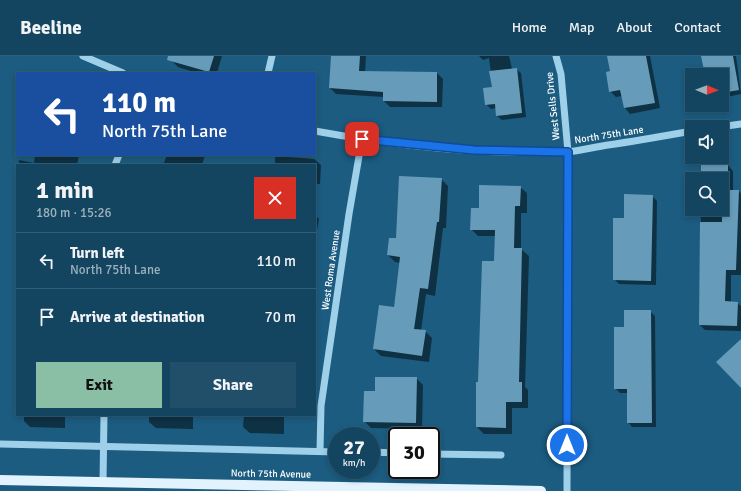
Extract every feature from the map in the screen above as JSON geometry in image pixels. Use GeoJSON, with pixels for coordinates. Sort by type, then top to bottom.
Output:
{"type":"FeatureCollection","features":[{"type":"Feature","properties":{"kind":"main road","name":"North 75th Avenue"},"geometry":{"type":"LineString","coordinates":[[0,480],[103,482],[160,487],[542,491]]}},
{"type":"Feature","properties":{"kind":"street"},"geometry":{"type":"LineString","coordinates":[[83,56],[120,72]]}},
{"type":"Feature","properties":{"kind":"street"},"geometry":{"type":"LineString","coordinates":[[268,72],[272,56]]}},
{"type":"Feature","properties":{"kind":"street","name":"West Sells Drive"},"geometry":{"type":"LineString","coordinates":[[556,56],[561,74],[568,152],[567,491]]}},
{"type":"Feature","properties":{"kind":"street"},"geometry":{"type":"LineString","coordinates":[[729,126],[741,124]]}},
{"type":"Feature","properties":{"kind":"street","name":"North 75th Lane"},"geometry":{"type":"LineString","coordinates":[[316,131],[362,139],[474,150],[568,152],[685,133]]}},
{"type":"Feature","properties":{"kind":"street","name":"West Roma Avenue"},"geometry":{"type":"LineString","coordinates":[[320,451],[321,406],[349,214],[362,139]]}},
{"type":"Feature","properties":{"kind":"street"},"geometry":{"type":"LineString","coordinates":[[103,482],[104,416]]}},
{"type":"Feature","properties":{"kind":"street"},"geometry":{"type":"LineString","coordinates":[[0,444],[328,451]]}},
{"type":"Feature","properties":{"kind":"street"},"geometry":{"type":"LineString","coordinates":[[440,454],[501,455]]}},
{"type":"Feature","properties":{"kind":"building"},"geometry":{"type":"Polygon","coordinates":[[[168,56],[214,56],[209,72],[167,60],[168,56]]]}},
{"type":"Feature","properties":{"kind":"building"},"geometry":{"type":"Polygon","coordinates":[[[331,56],[360,56],[359,71],[437,72],[437,102],[383,101],[383,92],[329,88],[331,56]]]}},
{"type":"Feature","properties":{"kind":"building"},"geometry":{"type":"Polygon","coordinates":[[[607,56],[646,56],[655,103],[624,108],[620,90],[609,92],[606,72],[610,71],[607,56]]]}},
{"type":"Feature","properties":{"kind":"building"},"geometry":{"type":"Polygon","coordinates":[[[701,56],[733,56],[739,90],[729,92],[729,68],[704,68],[701,56]]]}},
{"type":"Feature","properties":{"kind":"building"},"geometry":{"type":"Polygon","coordinates":[[[517,68],[522,113],[496,116],[495,104],[485,105],[483,88],[492,87],[489,71],[517,68]]]}},
{"type":"Feature","properties":{"kind":"building"},"geometry":{"type":"Polygon","coordinates":[[[701,164],[728,164],[728,172],[701,172],[701,164]]]}},
{"type":"Feature","properties":{"kind":"building"},"geometry":{"type":"Polygon","coordinates":[[[399,176],[442,178],[439,222],[437,222],[428,289],[420,288],[414,329],[426,330],[422,356],[373,349],[379,305],[394,307],[400,257],[387,255],[389,238],[396,238],[399,176]]]}},
{"type":"Feature","properties":{"kind":"building"},"geometry":{"type":"Polygon","coordinates":[[[479,185],[521,186],[520,206],[515,206],[514,248],[522,248],[519,382],[522,382],[522,402],[506,402],[506,428],[476,427],[476,382],[478,382],[482,261],[494,261],[495,230],[470,230],[471,208],[479,208],[479,185]]]}},
{"type":"Feature","properties":{"kind":"building"},"geometry":{"type":"Polygon","coordinates":[[[729,190],[739,190],[736,270],[726,270],[725,301],[738,302],[737,326],[699,325],[700,222],[722,222],[722,216],[729,216],[729,190]]]}},
{"type":"Feature","properties":{"kind":"building"},"geometry":{"type":"Polygon","coordinates":[[[624,194],[653,195],[651,281],[613,280],[613,218],[624,218],[624,194]]]}},
{"type":"Feature","properties":{"kind":"building"},"geometry":{"type":"Polygon","coordinates":[[[624,310],[651,310],[652,423],[627,423],[627,389],[614,389],[614,327],[624,327],[624,310]]]}},
{"type":"Feature","properties":{"kind":"building"},"geometry":{"type":"Polygon","coordinates":[[[741,339],[741,388],[716,362],[741,339]]]}},
{"type":"Feature","properties":{"kind":"building"},"geometry":{"type":"Polygon","coordinates":[[[375,377],[417,377],[416,423],[363,422],[364,391],[375,391],[375,377]]]}},
{"type":"Feature","properties":{"kind":"route"},"geometry":{"type":"LineString","coordinates":[[362,139],[415,146],[474,150],[568,152],[567,445]]}}]}
